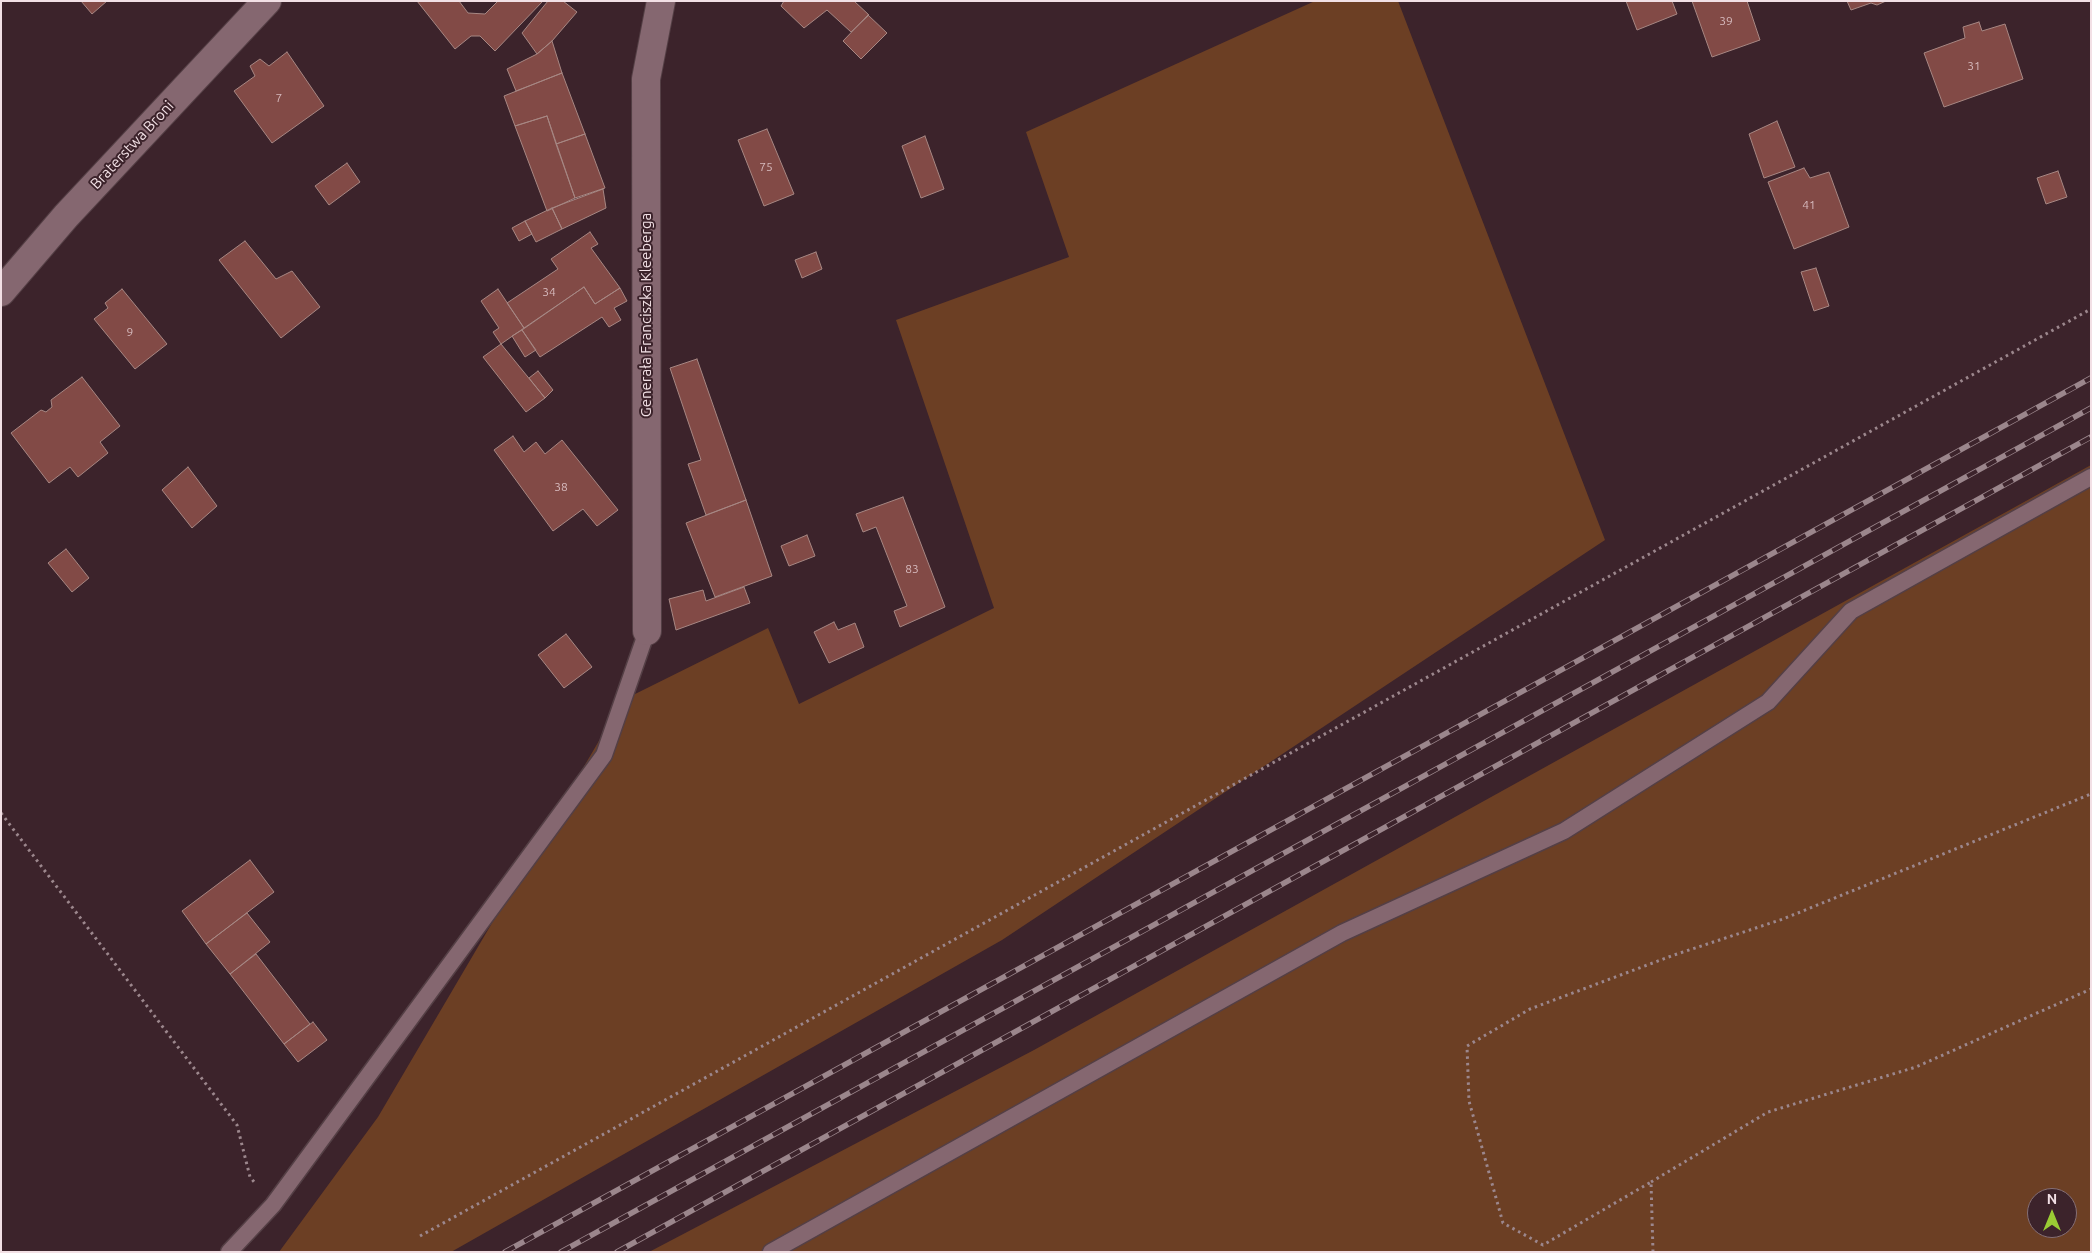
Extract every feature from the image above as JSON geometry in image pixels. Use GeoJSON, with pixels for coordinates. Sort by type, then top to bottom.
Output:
{"type":"FeatureCollection","features":[{"type":"Feature","properties":{"kind":"street","name":"Braterstwa Broni"},"geometry":{"type":"LineString","coordinates":[[1,292],[66,216],[267,1]]}},
{"type":"Feature","properties":{"kind":"street","name":"Generała Franciszka Kleeberga"},"geometry":{"type":"LineString","coordinates":[[647,631],[646,79],[661,1]]}},
{"type":"Feature","properties":{"kind":"lane"},"geometry":{"type":"LineString","coordinates":[[771,1252],[1342,933],[1564,831],[1768,702],[1850,611],[2091,477]]}},
{"type":"Feature","properties":{"kind":"lane"},"geometry":{"type":"LineString","coordinates":[[229,1252],[273,1205],[604,755],[647,631]]}},
{"type":"Feature","properties":{"kind":"path"},"geometry":{"type":"LineString","coordinates":[[420,1236],[2091,309]]}},
{"type":"Feature","properties":{"kind":"path"},"geometry":{"type":"LineString","coordinates":[[2091,794],[1783,919],[1674,955],[1530,1009],[1467,1046],[1469,1101],[1504,1222],[1543,1245],[1768,1112],[1916,1067],[2091,989]]}},
{"type":"Feature","properties":{"kind":"path"},"geometry":{"type":"LineString","coordinates":[[1,812],[237,1125],[250,1177],[273,1205]]}},
{"type":"Feature","properties":{"kind":"path"},"geometry":{"type":"LineString","coordinates":[[1651,1182],[1653,1252]]}},
{"type":"Feature","properties":{"kind":"shaded area"},"geometry":{"type":"Polygon","coordinates":[[[1315,1],[1398,1],[1605,540],[1002,940],[451,1252],[279,1252],[378,1117],[623,700],[768,628],[799,704],[994,608],[896,320],[1069,257],[1026,132],[1315,1]]]}},
{"type":"Feature","properties":{"kind":"shaded area"},"geometry":{"type":"Polygon","coordinates":[[[2091,465],[2091,1252],[649,1252],[1034,1050],[2091,465]]]}},
{"type":"Feature","properties":{"kind":"building"},"geometry":{"type":"Polygon","coordinates":[[[81,1],[107,1],[92,14],[81,1]]]}},
{"type":"Feature","properties":{"kind":"building"},"geometry":{"type":"Polygon","coordinates":[[[417,1],[459,1],[468,13],[485,14],[498,1],[543,1],[495,51],[480,36],[471,36],[455,49],[417,1]]]}},
{"type":"Feature","properties":{"kind":"building"},"geometry":{"type":"Polygon","coordinates":[[[548,1],[563,1],[577,12],[552,41],[537,54],[522,33],[548,1]]]}},
{"type":"Feature","properties":{"kind":"building"},"geometry":{"type":"Polygon","coordinates":[[[784,1],[854,1],[869,15],[851,32],[827,10],[804,28],[781,6],[784,1]]]}},
{"type":"Feature","properties":{"kind":"building"},"geometry":{"type":"Polygon","coordinates":[[[1626,1],[1672,1],[1677,14],[1637,30],[1626,1]]]}},
{"type":"Feature","properties":{"kind":"building"},"geometry":{"type":"Polygon","coordinates":[[[1692,1],[1747,1],[1760,40],[1712,57],[1692,1]]]}},
{"type":"Feature","properties":{"kind":"building"},"geometry":{"type":"Polygon","coordinates":[[[1847,1],[1886,1],[1877,5],[1871,3],[1851,10],[1847,1]]]}},
{"type":"Feature","properties":{"kind":"building"},"geometry":{"type":"Polygon","coordinates":[[[868,15],[887,33],[861,59],[843,41],[868,15]]]}},
{"type":"Feature","properties":{"kind":"building"},"geometry":{"type":"Polygon","coordinates":[[[1979,22],[1982,31],[2005,24],[2023,79],[1944,107],[1924,53],[1965,38],[1963,27],[1979,22]]]}},
{"type":"Feature","properties":{"kind":"building"},"geometry":{"type":"Polygon","coordinates":[[[552,41],[562,73],[516,91],[507,69],[537,54],[552,41]]]}},
{"type":"Feature","properties":{"kind":"building"},"geometry":{"type":"Polygon","coordinates":[[[287,52],[324,106],[272,143],[234,91],[255,76],[250,66],[260,59],[269,66],[287,52]]]}},
{"type":"Feature","properties":{"kind":"building"},"geometry":{"type":"Polygon","coordinates":[[[562,73],[585,134],[556,144],[547,116],[515,126],[504,96],[562,73]]]}},
{"type":"Feature","properties":{"kind":"building"},"geometry":{"type":"Polygon","coordinates":[[[547,116],[575,198],[547,211],[515,126],[547,116]]]}},
{"type":"Feature","properties":{"kind":"building"},"geometry":{"type":"Polygon","coordinates":[[[1777,121],[1795,167],[1764,178],[1749,134],[1777,121]]]}},
{"type":"Feature","properties":{"kind":"building"},"geometry":{"type":"Polygon","coordinates":[[[767,129],[794,194],[764,206],[738,140],[767,129]]]}},
{"type":"Feature","properties":{"kind":"building"},"geometry":{"type":"Polygon","coordinates":[[[585,134],[605,188],[575,198],[556,144],[585,134]]]}},
{"type":"Feature","properties":{"kind":"building"},"geometry":{"type":"Polygon","coordinates":[[[925,136],[944,189],[921,198],[902,146],[925,136]]]}},
{"type":"Feature","properties":{"kind":"building"},"geometry":{"type":"Polygon","coordinates":[[[347,163],[360,182],[329,205],[315,186],[347,163]]]}},
{"type":"Feature","properties":{"kind":"building"},"geometry":{"type":"Polygon","coordinates":[[[1804,168],[1810,178],[1829,172],[1849,227],[1794,249],[1768,182],[1804,168]]]}},
{"type":"Feature","properties":{"kind":"building"},"geometry":{"type":"Polygon","coordinates":[[[2058,171],[2067,197],[2046,204],[2037,178],[2058,171]]]}},
{"type":"Feature","properties":{"kind":"building"},"geometry":{"type":"Polygon","coordinates":[[[603,189],[606,208],[562,229],[552,208],[603,189]]]}},
{"type":"Feature","properties":{"kind":"building"},"geometry":{"type":"Polygon","coordinates":[[[552,208],[562,229],[536,242],[525,221],[552,208]]]}},
{"type":"Feature","properties":{"kind":"building"},"geometry":{"type":"Polygon","coordinates":[[[525,221],[532,234],[519,241],[512,228],[525,221]]]}},
{"type":"Feature","properties":{"kind":"building"},"geometry":{"type":"Polygon","coordinates":[[[590,232],[598,244],[591,248],[620,288],[595,304],[584,287],[524,328],[507,303],[558,269],[551,259],[590,232]]]}},
{"type":"Feature","properties":{"kind":"building"},"geometry":{"type":"Polygon","coordinates":[[[245,241],[276,279],[292,271],[320,307],[281,338],[219,260],[245,241]]]}},
{"type":"Feature","properties":{"kind":"building"},"geometry":{"type":"Polygon","coordinates":[[[816,252],[822,269],[802,278],[795,260],[816,252]]]}},
{"type":"Feature","properties":{"kind":"building"},"geometry":{"type":"Polygon","coordinates":[[[1816,268],[1829,306],[1814,311],[1801,272],[1816,268]]]}},
{"type":"Feature","properties":{"kind":"building"},"geometry":{"type":"Polygon","coordinates":[[[584,287],[595,304],[620,288],[627,301],[614,308],[621,320],[609,327],[602,317],[540,357],[522,330],[584,287]]]}},
{"type":"Feature","properties":{"kind":"building"},"geometry":{"type":"Polygon","coordinates":[[[122,289],[167,344],[135,369],[94,319],[108,308],[105,303],[122,289]]]}},
{"type":"Feature","properties":{"kind":"building"},"geometry":{"type":"Polygon","coordinates":[[[498,289],[524,328],[501,344],[493,332],[499,328],[481,301],[498,289]]]}},
{"type":"Feature","properties":{"kind":"building"},"geometry":{"type":"Polygon","coordinates":[[[522,330],[536,350],[525,357],[512,336],[522,330]]]}},
{"type":"Feature","properties":{"kind":"building"},"geometry":{"type":"Polygon","coordinates":[[[501,344],[545,398],[526,412],[483,357],[501,344]]]}},
{"type":"Feature","properties":{"kind":"building"},"geometry":{"type":"Polygon","coordinates":[[[697,359],[746,500],[706,515],[688,464],[701,460],[670,368],[697,359]]]}},
{"type":"Feature","properties":{"kind":"building"},"geometry":{"type":"Polygon","coordinates":[[[538,371],[553,390],[545,398],[529,378],[538,371]]]}},
{"type":"Feature","properties":{"kind":"building"},"geometry":{"type":"Polygon","coordinates":[[[82,377],[120,426],[100,442],[108,453],[78,477],[70,467],[49,483],[11,433],[41,410],[46,412],[52,407],[51,400],[82,377]]]}},
{"type":"Feature","properties":{"kind":"building"},"geometry":{"type":"Polygon","coordinates":[[[513,436],[524,452],[536,442],[545,454],[562,440],[618,510],[597,526],[583,509],[553,531],[494,450],[513,436]]]}},
{"type":"Feature","properties":{"kind":"building"},"geometry":{"type":"Polygon","coordinates":[[[188,467],[217,506],[192,528],[162,490],[188,467]]]}},
{"type":"Feature","properties":{"kind":"building"},"geometry":{"type":"Polygon","coordinates":[[[903,497],[945,607],[900,627],[894,611],[907,606],[876,527],[863,532],[856,514],[903,497]]]}},
{"type":"Feature","properties":{"kind":"building"},"geometry":{"type":"Polygon","coordinates":[[[746,500],[772,576],[715,597],[686,523],[746,500]]]}},
{"type":"Feature","properties":{"kind":"building"},"geometry":{"type":"Polygon","coordinates":[[[807,535],[815,556],[789,566],[781,546],[807,535]]]}},
{"type":"Feature","properties":{"kind":"building"},"geometry":{"type":"Polygon","coordinates":[[[66,549],[89,578],[72,592],[48,563],[66,549]]]}},
{"type":"Feature","properties":{"kind":"building"},"geometry":{"type":"Polygon","coordinates":[[[744,587],[750,603],[676,630],[669,599],[703,590],[706,601],[744,587]]]}},
{"type":"Feature","properties":{"kind":"building"},"geometry":{"type":"Polygon","coordinates":[[[834,622],[838,630],[855,623],[864,647],[829,663],[814,632],[834,622]]]}},
{"type":"Feature","properties":{"kind":"building"},"geometry":{"type":"Polygon","coordinates":[[[566,634],[592,667],[564,688],[538,655],[566,634]]]}},
{"type":"Feature","properties":{"kind":"building"},"geometry":{"type":"Polygon","coordinates":[[[250,860],[274,892],[206,944],[182,911],[250,860]]]}},
{"type":"Feature","properties":{"kind":"building"},"geometry":{"type":"Polygon","coordinates":[[[247,913],[270,942],[230,974],[206,944],[247,913]]]}},
{"type":"Feature","properties":{"kind":"building"},"geometry":{"type":"Polygon","coordinates":[[[256,954],[310,1024],[284,1044],[230,974],[256,954]]]}},
{"type":"Feature","properties":{"kind":"building"},"geometry":{"type":"Polygon","coordinates":[[[313,1022],[327,1040],[298,1062],[284,1044],[313,1022]]]}},
{"type":"Feature","properties":{"kind":"railway"},"geometry":{"type":"LineString","coordinates":[[505,1252],[2091,378]]}},
{"type":"Feature","properties":{"kind":"railway"},"geometry":{"type":"LineString","coordinates":[[561,1252],[2091,408]]}},
{"type":"Feature","properties":{"kind":"railway"},"geometry":{"type":"LineString","coordinates":[[617,1252],[2091,437]]}}]}
